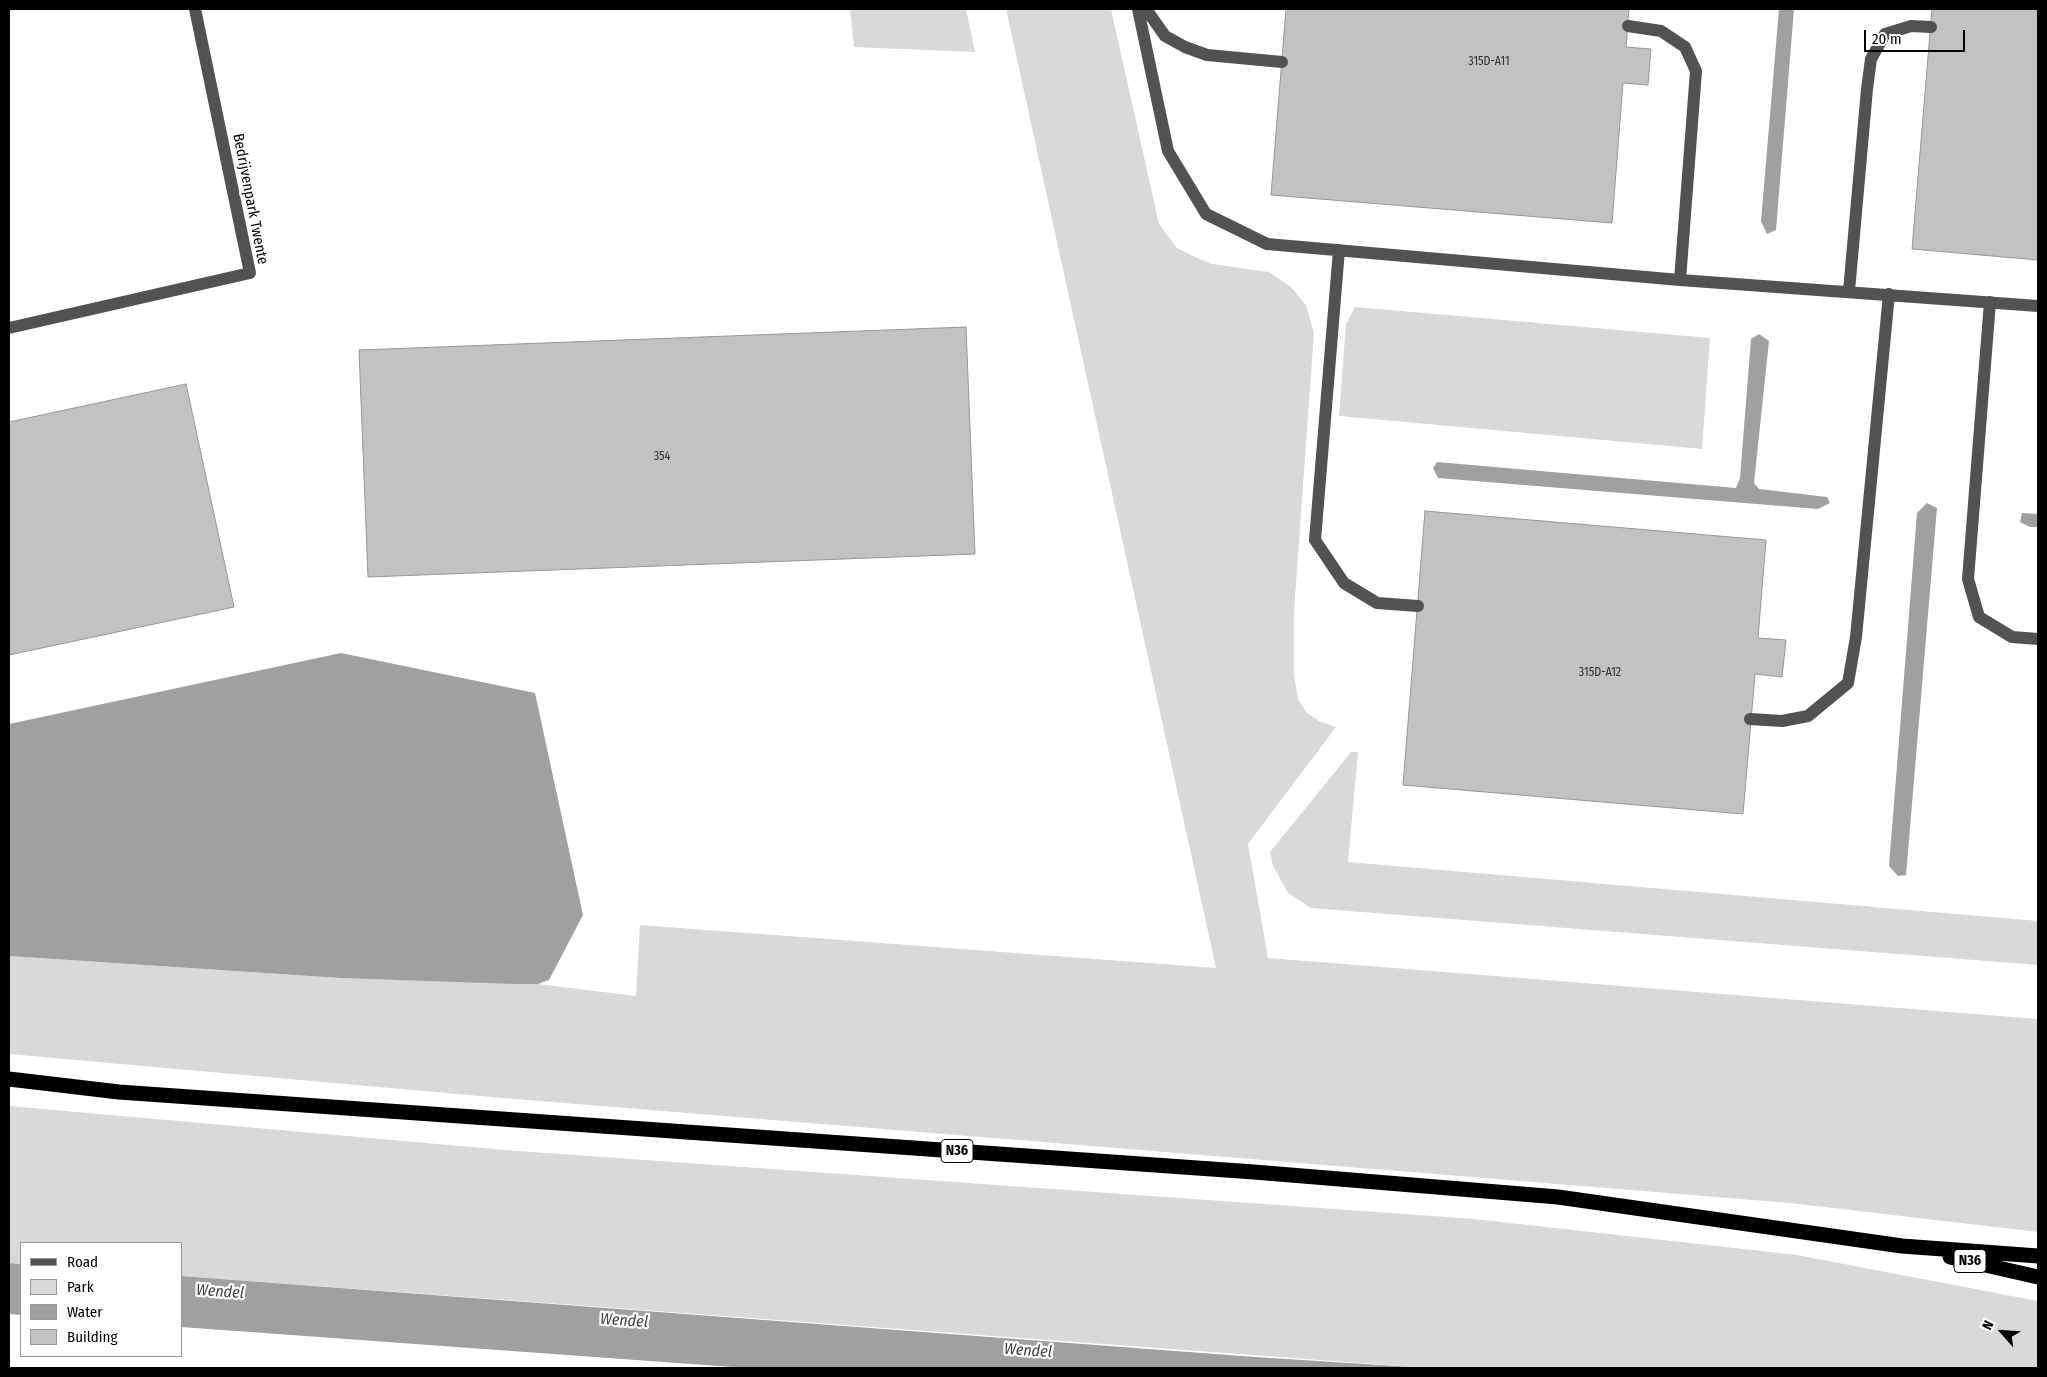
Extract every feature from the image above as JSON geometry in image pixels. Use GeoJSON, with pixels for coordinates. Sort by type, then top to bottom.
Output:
{"type":"FeatureCollection","features":[{"type":"Feature","properties":{"kind":"highway","name":"N36"},"geometry":{"type":"LineString","coordinates":[[9,1079],[118,1092],[1234,1170],[1548,1196],[1902,1246],[2038,1256]]}},
{"type":"Feature","properties":{"kind":"highway","name":"N36"},"geometry":{"type":"LineString","coordinates":[[1902,1246],[2038,1277]]}},
{"type":"Feature","properties":{"kind":"street","name":"Bedrijvenpark Twente"},"geometry":{"type":"LineString","coordinates":[[9,328],[250,273],[195,9]]}},
{"type":"Feature","properties":{"kind":"street"},"geometry":{"type":"LineString","coordinates":[[1138,9],[1168,151],[1206,214],[1267,244],[1680,280],[2038,306]]}},
{"type":"Feature","properties":{"kind":"street"},"geometry":{"type":"LineString","coordinates":[[1146,9],[1165,36],[1185,47],[1207,55],[1282,62]]}},
{"type":"Feature","properties":{"kind":"street"},"geometry":{"type":"LineString","coordinates":[[1628,26],[1661,31],[1677,41],[1685,47],[1696,71],[1680,280]]}},
{"type":"Feature","properties":{"kind":"street"},"geometry":{"type":"LineString","coordinates":[[1849,291],[1871,59],[1885,34],[1910,26],[1931,27]]}},
{"type":"Feature","properties":{"kind":"street"},"geometry":{"type":"LineString","coordinates":[[1339,250],[1315,540],[1344,583],[1377,603],[1418,606]]}},
{"type":"Feature","properties":{"kind":"street"},"geometry":{"type":"LineString","coordinates":[[1750,719],[1782,721],[1808,716],[1848,683],[1856,637],[1889,294]]}},
{"type":"Feature","properties":{"kind":"street"},"geometry":{"type":"LineString","coordinates":[[1990,302],[1968,579],[1979,617],[2012,637],[2038,639]]}},
{"type":"Feature","properties":{"kind":"green space"},"geometry":{"type":"Polygon","coordinates":[[[850,9],[966,9],[975,52],[854,47],[850,9]]]}},
{"type":"Feature","properties":{"kind":"green space"},"geometry":{"type":"Polygon","coordinates":[[[1006,9],[1111,9],[1159,224],[1177,248],[1195,257],[1212,264],[1269,272],[1291,287],[1306,305],[1314,333],[1294,611],[1294,675],[1298,699],[1307,713],[1319,721],[1336,727],[1248,844],[1268,958],[2038,1019],[2038,1232],[1790,1203],[491,1097],[9,1054],[9,956],[340,978],[538,984],[636,996],[640,925],[1216,968],[1006,9]]]}},
{"type":"Feature","properties":{"kind":"green space"},"geometry":{"type":"Polygon","coordinates":[[[1355,307],[1710,338],[1702,449],[1339,416],[1346,324],[1355,307]]]}},
{"type":"Feature","properties":{"kind":"green space"},"geometry":{"type":"Polygon","coordinates":[[[1351,752],[1358,752],[1348,862],[2038,921],[2038,965],[1311,908],[1288,893],[1273,866],[1270,852],[1351,752]]]}},
{"type":"Feature","properties":{"kind":"green space"},"geometry":{"type":"Polygon","coordinates":[[[9,1106],[505,1150],[1475,1219],[1797,1255],[2038,1301],[2038,1368],[1428,1368],[182,1276],[182,1242],[20,1242],[20,1264],[9,1263],[9,1106]]]}},
{"type":"Feature","properties":{"kind":"water"},"geometry":{"type":"Polygon","coordinates":[[[1779,9],[1794,9],[1776,230],[1767,234],[1761,221],[1779,9]]]}},
{"type":"Feature","properties":{"kind":"water"},"geometry":{"type":"Polygon","coordinates":[[[1759,334],[1769,341],[1754,483],[1759,489],[1827,497],[1830,503],[1818,509],[1438,478],[1433,468],[1437,462],[1736,488],[1740,478],[1751,339],[1759,334]]]}},
{"type":"Feature","properties":{"kind":"water"},"geometry":{"type":"Polygon","coordinates":[[[1927,503],[1937,508],[1906,875],[1898,876],[1889,866],[1917,513],[1927,503]]]}},
{"type":"Feature","properties":{"kind":"water"},"geometry":{"type":"Polygon","coordinates":[[[2022,513],[2038,514],[2038,527],[2030,527],[2020,522],[2022,513]]]}},
{"type":"Feature","properties":{"kind":"water"},"geometry":{"type":"Polygon","coordinates":[[[341,653],[535,693],[583,915],[549,980],[538,984],[515,984],[340,978],[9,956],[9,724],[341,653]]]}},
{"type":"Feature","properties":{"kind":"water"},"geometry":{"type":"Polygon","coordinates":[[[9,1263],[20,1264],[20,1315],[9,1314],[9,1263]]]}},
{"type":"Feature","properties":{"kind":"water","name":"Wendel"},"geometry":{"type":"Polygon","coordinates":[[[182,1276],[1255,1357],[1428,1368],[746,1368],[182,1327],[182,1276]]]}},
{"type":"Feature","properties":{"kind":"building"},"geometry":{"type":"Polygon","coordinates":[[[1286,9],[1629,9],[1626,47],[1651,49],[1648,85],[1623,83],[1612,223],[1271,195],[1286,9]]]}},
{"type":"Feature","properties":{"kind":"building"},"geometry":{"type":"Polygon","coordinates":[[[1932,9],[2038,9],[2038,260],[1912,249],[1932,9]]]}},
{"type":"Feature","properties":{"kind":"building"},"geometry":{"type":"Polygon","coordinates":[[[966,327],[975,554],[368,577],[359,350],[966,327]]]}},
{"type":"Feature","properties":{"kind":"building"},"geometry":{"type":"Polygon","coordinates":[[[186,384],[234,607],[9,655],[9,422],[186,384]]]}},
{"type":"Feature","properties":{"kind":"building"},"geometry":{"type":"Polygon","coordinates":[[[1425,511],[1766,540],[1758,638],[1786,640],[1782,677],[1755,674],[1743,814],[1403,785],[1425,511]]]}}]}
